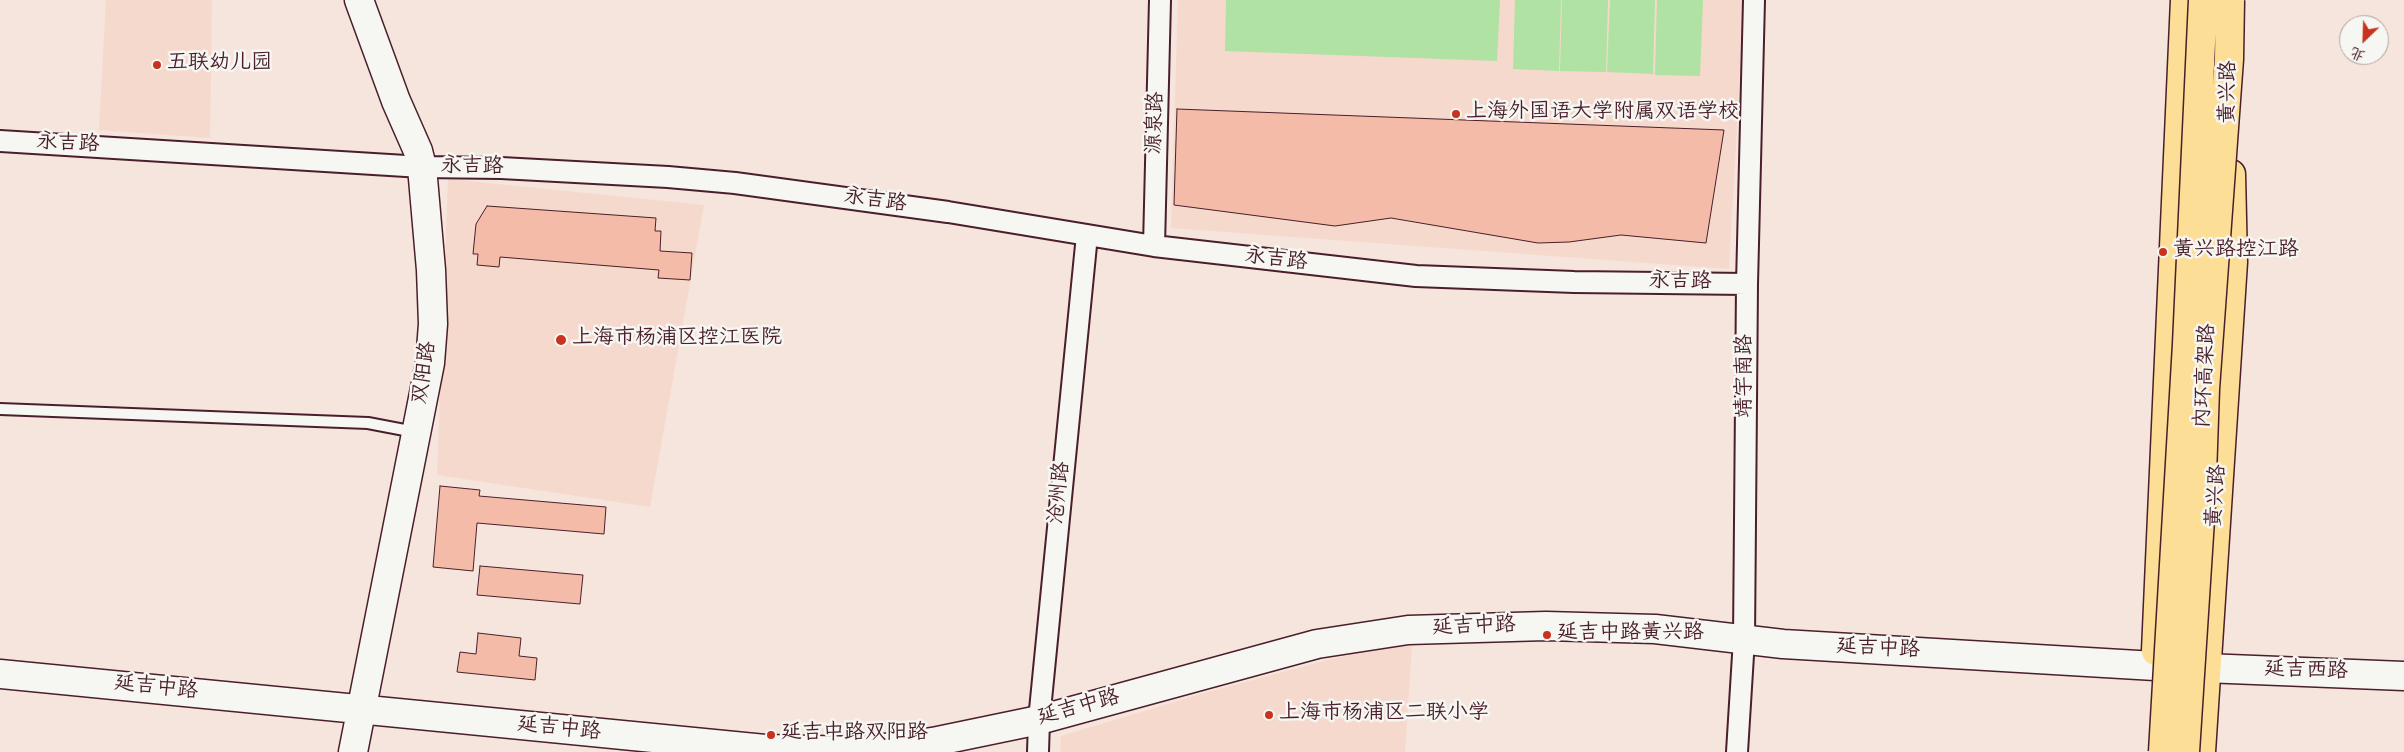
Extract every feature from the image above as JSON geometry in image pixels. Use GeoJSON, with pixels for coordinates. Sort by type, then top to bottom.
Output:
{"type":"FeatureCollection","features":[{"type":"Feature","properties":{"kind":"main road"},"geometry":{"type":"LineString","coordinates":[[2151,752],[2186,0]]}},
{"type":"Feature","properties":{"kind":"main road","name":"内环高架路"},"geometry":{"type":"LineString","coordinates":[[2163,752],[2187,344],[2203,0]]}},
{"type":"Feature","properties":{"kind":"main road","name":"内环高架路"},"geometry":{"type":"LineString","coordinates":[[2185,752],[2201,504],[2206,380],[2233,0]]}},
{"type":"Feature","properties":{"kind":"main road","name":"黄兴路"},"geometry":{"type":"LineString","coordinates":[[2202,752],[2233,262],[2229,106],[2233,0]]}},
{"type":"Feature","properties":{"kind":"street","name":"双阳路"},"geometry":{"type":"LineString","coordinates":[[353,752],[430,363],[433,324],[431,270],[422,167],[418,151],[396,101],[359,0]]}},
{"type":"Feature","properties":{"kind":"street","name":"源泉路"},"geometry":{"type":"LineString","coordinates":[[1154,246],[1160,0]]}},
{"type":"Feature","properties":{"kind":"street","name":"靖宇南路"},"geometry":{"type":"LineString","coordinates":[[1737,752],[1744,638],[1748,284],[1754,0]]}},
{"type":"Feature","properties":{"kind":"street","name":"永吉路"},"geometry":{"type":"LineString","coordinates":[[0,141],[422,167],[521,169],[735,183],[938,211],[1154,246],[1416,276],[1574,282],[1748,284]]}},
{"type":"Feature","properties":{"kind":"street","name":"沧州路"},"geometry":{"type":"LineString","coordinates":[[1038,752],[1039,720],[1087,235]]}},
{"type":"Feature","properties":{"kind":"street","name":"延吉中路"},"geometry":{"type":"LineString","coordinates":[[0,674],[766,750],[862,751],[932,742],[1039,720],[1317,644],[1408,630],[1546,626],[1655,629],[1783,644],[2208,668]]}},
{"type":"Feature","properties":{"kind":"street","name":"延吉西路"},"geometry":{"type":"LineString","coordinates":[[2208,668],[2404,676]]}},
{"type":"Feature","properties":{"kind":"lane"},"geometry":{"type":"LineString","coordinates":[[0,409],[368,423],[417,432]]}},
{"type":"Feature","properties":{"kind":"shaded area","name":"五联幼儿园"},"geometry":{"type":"Polygon","coordinates":[[[106,0],[212,0],[210,138],[99,130],[106,0]]]}},
{"type":"Feature","properties":{"kind":"shaded area","name":"上海外国语大学附属双语学校"},"geometry":{"type":"Polygon","coordinates":[[[1178,0],[1744,0],[1729,269],[1171,228],[1178,0]]]}},
{"type":"Feature","properties":{"kind":"shaded area","name":"上海市杨浦区控江医院"},"geometry":{"type":"Polygon","coordinates":[[[448,179],[704,205],[650,507],[437,475],[448,179]]]}},
{"type":"Feature","properties":{"kind":"shaded area","name":"上海市杨浦区二联小学"},"geometry":{"type":"Polygon","coordinates":[[[1412,644],[1405,752],[1060,752],[1061,736],[1201,694],[1335,658],[1412,644]]]}},
{"type":"Feature","properties":{"kind":"green space"},"geometry":{"type":"Polygon","coordinates":[[[1226,0],[1500,0],[1497,61],[1225,51],[1226,0]]]}},
{"type":"Feature","properties":{"kind":"green space"},"geometry":{"type":"Polygon","coordinates":[[[1515,0],[1561,0],[1559,71],[1513,69],[1515,0]]]}},
{"type":"Feature","properties":{"kind":"green space"},"geometry":{"type":"Polygon","coordinates":[[[1562,0],[1608,0],[1606,72],[1560,71],[1562,0]]]}},
{"type":"Feature","properties":{"kind":"green space"},"geometry":{"type":"Polygon","coordinates":[[[1610,0],[1655,0],[1653,74],[1607,72],[1610,0]]]}},
{"type":"Feature","properties":{"kind":"green space"},"geometry":{"type":"Polygon","coordinates":[[[1657,0],[1703,0],[1700,76],[1655,75],[1657,0]]]}},
{"type":"Feature","properties":{"kind":"building"},"geometry":{"type":"Polygon","coordinates":[[[1177,109],[1724,130],[1706,243],[1621,235],[1569,242],[1538,243],[1391,218],[1335,226],[1174,205],[1177,109]]]}},
{"type":"Feature","properties":{"kind":"building"},"geometry":{"type":"Polygon","coordinates":[[[487,206],[656,218],[655,231],[661,231],[660,251],[692,253],[690,280],[658,278],[659,270],[500,257],[499,267],[477,265],[478,254],[473,254],[476,224],[487,206]]]}},
{"type":"Feature","properties":{"kind":"building"},"geometry":{"type":"Polygon","coordinates":[[[440,486],[480,490],[479,496],[606,507],[604,534],[477,523],[473,571],[433,567],[440,486]]]}},
{"type":"Feature","properties":{"kind":"building"},"geometry":{"type":"Polygon","coordinates":[[[480,566],[583,575],[580,604],[477,595],[480,566]]]}},
{"type":"Feature","properties":{"kind":"building"},"geometry":{"type":"Polygon","coordinates":[[[478,633],[521,638],[519,656],[537,658],[535,680],[457,672],[460,652],[476,654],[478,633]]]}},
{"type":"Feature","properties":{"kind":"place","name":"五联幼儿园"},"geometry":{"type":"Point","coordinates":[157,65]}},
{"type":"Feature","properties":{"kind":"place","name":"上海外国语大学附属双语学校"},"geometry":{"type":"Point","coordinates":[1456,114]}},
{"type":"Feature","properties":{"kind":"place","name":"黄兴路控江路"},"geometry":{"type":"Point","coordinates":[2163,252]}},
{"type":"Feature","properties":{"kind":"place","name":"上海市杨浦区控江医院"},"geometry":{"type":"Point","coordinates":[561,340]}},
{"type":"Feature","properties":{"kind":"place","name":"延吉中路黄兴路"},"geometry":{"type":"Point","coordinates":[1547,635]}},
{"type":"Feature","properties":{"kind":"place","name":"上海市杨浦区二联小学"},"geometry":{"type":"Point","coordinates":[1269,715]}},
{"type":"Feature","properties":{"kind":"place","name":"延吉中路双阳路"},"geometry":{"type":"Point","coordinates":[771,735]}}]}
